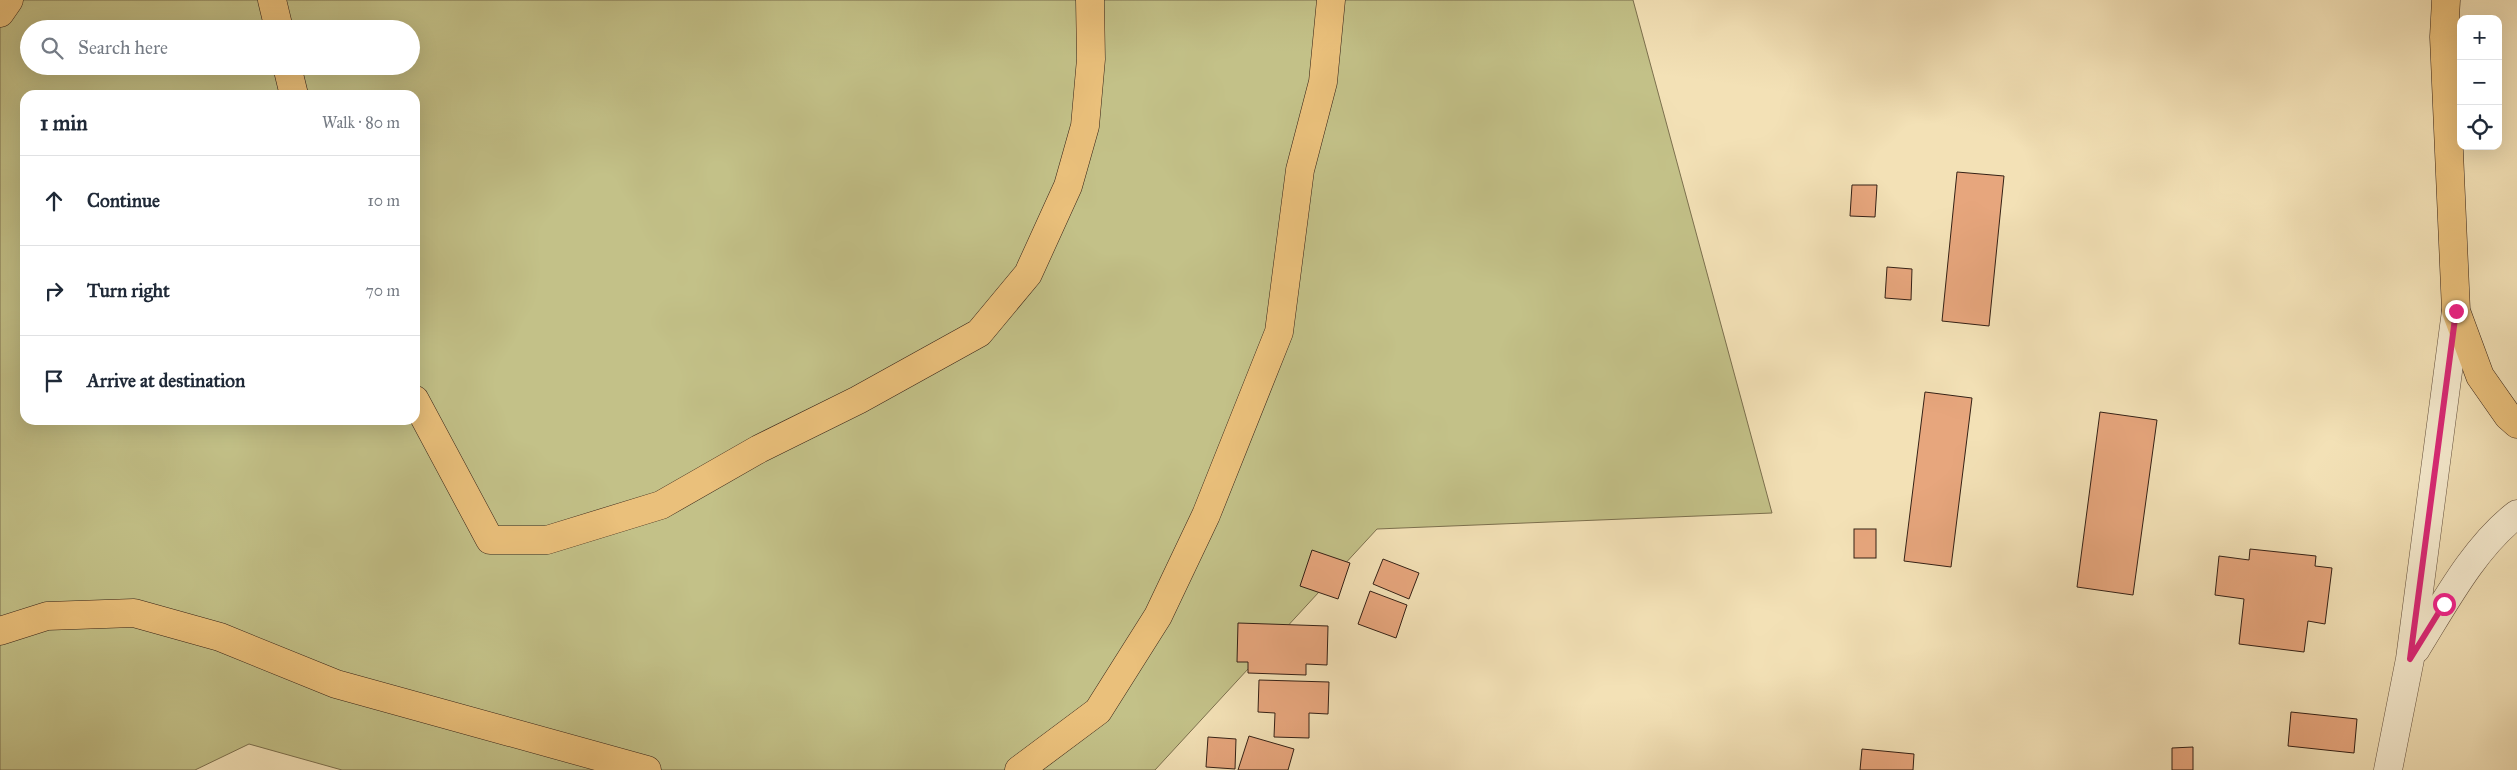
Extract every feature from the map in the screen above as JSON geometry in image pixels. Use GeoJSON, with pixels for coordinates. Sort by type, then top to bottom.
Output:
{"type":"FeatureCollection","features":[{"type":"Feature","properties":{"kind":"highway"},"geometry":{"type":"LineString","coordinates":[[0,13],[9,0]]}},
{"type":"Feature","properties":{"kind":"highway"},"geometry":{"type":"LineString","coordinates":[[272,0],[277,20]]}},
{"type":"Feature","properties":{"kind":"highway"},"geometry":{"type":"LineString","coordinates":[[420,409],[490,540],[548,540],[661,505],[759,449],[858,400],[979,333],[1028,274],[1068,186],[1085,126],[1091,59],[1090,0]]}},
{"type":"Feature","properties":{"kind":"highway"},"geometry":{"type":"LineString","coordinates":[[1019,770],[1098,711],[1158,616],[1209,506],[1280,332],[1300,170],[1322,82],[1331,0]]}},
{"type":"Feature","properties":{"kind":"highway"},"geometry":{"type":"LineString","coordinates":[[2446,0],[2444,37],[2456,311],[2480,376],[2508,416],[2517,424]]}},
{"type":"Feature","properties":{"kind":"highway"},"geometry":{"type":"LineString","coordinates":[[289,75],[293,90]]}},
{"type":"Feature","properties":{"kind":"highway"},"geometry":{"type":"LineString","coordinates":[[0,631],[47,616],[134,613],[220,637],[336,684],[647,770]]}},
{"type":"Feature","properties":{"kind":"street"},"geometry":{"type":"LineString","coordinates":[[2388,770],[2410,659],[2456,311]]}},
{"type":"Feature","properties":{"kind":"street"},"geometry":{"type":"LineString","coordinates":[[2410,659],[2452,590],[2499,528],[2517,514]]}},
{"type":"Feature","properties":{"kind":"shaded area"},"geometry":{"type":"Polygon","coordinates":[[[0,0],[1633,0],[1772,513],[1377,529],[1155,770],[342,770],[249,744],[195,770],[0,770],[0,0]]]}},
{"type":"Feature","properties":{"kind":"building"},"geometry":{"type":"Polygon","coordinates":[[[1957,172],[2004,176],[1989,326],[1942,321],[1957,172]]]}},
{"type":"Feature","properties":{"kind":"building"},"geometry":{"type":"Polygon","coordinates":[[[1852,185],[1877,185],[1875,217],[1850,216],[1852,185]]]}},
{"type":"Feature","properties":{"kind":"building"},"geometry":{"type":"Polygon","coordinates":[[[1887,267],[1912,269],[1911,300],[1885,298],[1887,267]]]}},
{"type":"Feature","properties":{"kind":"building"},"geometry":{"type":"Polygon","coordinates":[[[1925,392],[1972,398],[1951,567],[1904,561],[1925,392]]]}},
{"type":"Feature","properties":{"kind":"building"},"geometry":{"type":"Polygon","coordinates":[[[2100,412],[2157,420],[2133,595],[2077,587],[2100,412]]]}},
{"type":"Feature","properties":{"kind":"building"},"geometry":{"type":"Polygon","coordinates":[[[1854,529],[1876,529],[1876,558],[1854,558],[1854,529]]]}},
{"type":"Feature","properties":{"kind":"building"},"geometry":{"type":"Polygon","coordinates":[[[2250,549],[2316,556],[2315,566],[2332,568],[2325,624],[2308,621],[2304,652],[2239,644],[2244,599],[2215,595],[2219,556],[2249,560],[2250,549]]]}},
{"type":"Feature","properties":{"kind":"building"},"geometry":{"type":"Polygon","coordinates":[[[1312,550],[1350,563],[1338,599],[1300,586],[1312,550]]]}},
{"type":"Feature","properties":{"kind":"building"},"geometry":{"type":"Polygon","coordinates":[[[1383,559],[1419,573],[1409,599],[1373,584],[1383,559]]]}},
{"type":"Feature","properties":{"kind":"building"},"geometry":{"type":"Polygon","coordinates":[[[1370,591],[1407,605],[1396,638],[1358,624],[1370,591]]]}},
{"type":"Feature","properties":{"kind":"building"},"geometry":{"type":"Polygon","coordinates":[[[1238,623],[1328,626],[1327,665],[1306,664],[1306,675],[1248,673],[1248,662],[1237,662],[1238,623]]]}},
{"type":"Feature","properties":{"kind":"building"},"geometry":{"type":"Polygon","coordinates":[[[1259,680],[1329,682],[1328,714],[1309,713],[1309,738],[1274,737],[1275,713],[1258,712],[1259,680]]]}},
{"type":"Feature","properties":{"kind":"building"},"geometry":{"type":"Polygon","coordinates":[[[2291,712],[2357,719],[2354,753],[2288,746],[2291,712]]]}},
{"type":"Feature","properties":{"kind":"building"},"geometry":{"type":"Polygon","coordinates":[[[1249,736],[1294,749],[1288,770],[1238,770],[1249,736]]]}},
{"type":"Feature","properties":{"kind":"building"},"geometry":{"type":"Polygon","coordinates":[[[1208,737],[1236,739],[1235,769],[1206,767],[1208,737]]]}},
{"type":"Feature","properties":{"kind":"building"},"geometry":{"type":"Polygon","coordinates":[[[2193,747],[2193,770],[2172,770],[2172,748],[2193,747]]]}},
{"type":"Feature","properties":{"kind":"building"},"geometry":{"type":"Polygon","coordinates":[[[1862,749],[1914,754],[1913,770],[1860,770],[1862,749]]]}},
{"type":"Feature","properties":{"kind":"route"},"geometry":{"type":"LineString","coordinates":[[2444,604],[2410,659],[2456,311]]}}]}
